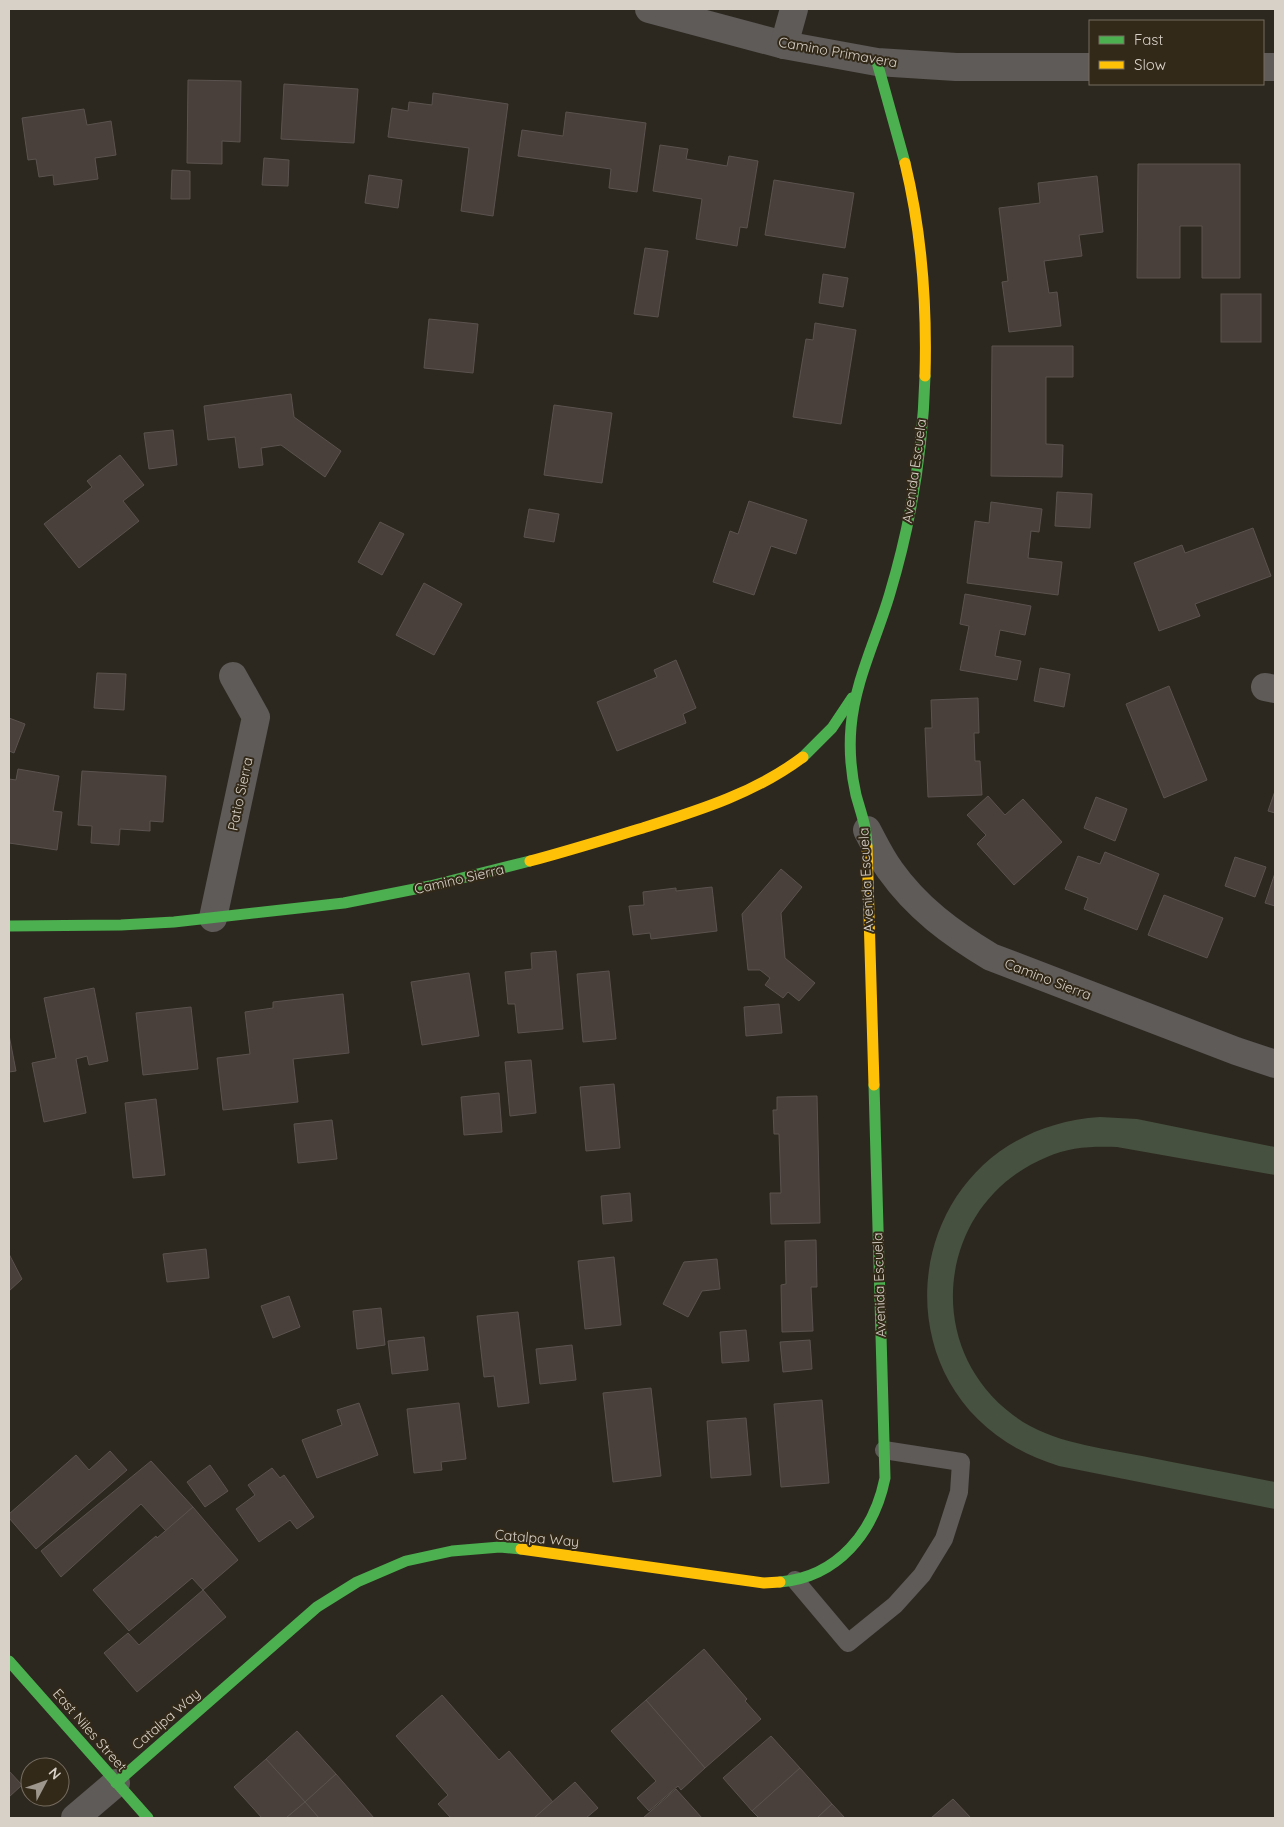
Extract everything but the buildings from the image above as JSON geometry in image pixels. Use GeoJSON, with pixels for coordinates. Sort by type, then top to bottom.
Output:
{"type":"FeatureCollection","features":[{"type":"Feature","properties":{"kind":"street","name":"Camino Primavera"},"geometry":{"type":"LineString","coordinates":[[649,9],[784,45],[876,62],[956,67],[1089,67]]}},
{"type":"Feature","properties":{"kind":"street"},"geometry":{"type":"LineString","coordinates":[[784,45],[794,9]]}},
{"type":"Feature","properties":{"kind":"street","name":"Avenida Escuela"},"geometry":{"type":"LineString","coordinates":[[846,1554],[864,1533],[878,1508],[885,1478],[866,830],[857,803],[850,765],[850,729],[857,690],[890,594],[908,521],[920,447],[926,357],[923,282],[914,207],[898,134],[876,62]]}},
{"type":"Feature","properties":{"kind":"street","name":"Patio Sierra"},"geometry":{"type":"LineString","coordinates":[[213,918],[256,717],[233,676]]}},
{"type":"Feature","properties":{"kind":"street","name":"Camino Sierra"},"geometry":{"type":"LineString","coordinates":[[9,926],[158,923],[362,900],[480,876],[567,852],[755,789],[789,768],[821,740],[846,709],[857,690]]}},
{"type":"Feature","properties":{"kind":"street","name":"Camino Sierra"},"geometry":{"type":"LineString","coordinates":[[866,830],[889,870],[919,906],[955,935],[991,957],[1236,1051],[1275,1064]]}},
{"type":"Feature","properties":{"kind":"street","name":"Catalpa Way"},"geometry":{"type":"LineString","coordinates":[[116,1783],[317,1607],[357,1582],[406,1562],[452,1551],[500,1547],[542,1551],[764,1583],[795,1580],[822,1570],[846,1554]]}},
{"type":"Feature","properties":{"kind":"street","name":"East Niles Street"},"geometry":{"type":"LineString","coordinates":[[9,1661],[148,1818]]}},
{"type":"Feature","properties":{"kind":"street"},"geometry":{"type":"LineString","coordinates":[[75,1818],[116,1783]]}},
{"type":"Feature","properties":{"kind":"lane"},"geometry":{"type":"LineString","coordinates":[[795,1580],[848,1644],[895,1605],[922,1575],[944,1538],[959,1492],[961,1462],[884,1450]]}},
{"type":"Feature","properties":{"kind":"green space"},"geometry":{"type":"Polygon","coordinates":[[[1100,1117],[1137,1119],[1275,1147],[1275,1175],[1117,1147],[1081,1148],[1047,1157],[1011,1178],[983,1206],[964,1240],[954,1276],[954,1314],[963,1351],[983,1386],[1013,1415],[1027,1424],[1058,1438],[1075,1443],[1275,1482],[1275,1509],[1059,1466],[996,1435],[953,1389],[931,1333],[928,1275],[945,1218],[979,1169],[1031,1134],[1100,1117]]]}},
{"type":"Feature","properties":{"kind":"traffic: fast"},"geometry":{"type":"LineString","coordinates":[[877,62],[905,163]]}},
{"type":"Feature","properties":{"kind":"traffic: fast"},"geometry":{"type":"LineString","coordinates":[[867,846],[865,827],[856,795],[850,753],[853,710],[867,659],[890,593],[910,513],[922,431],[925,376]]}},
{"type":"Feature","properties":{"kind":"traffic: fast"},"geometry":{"type":"LineString","coordinates":[[803,757],[832,728],[852,698]]}},
{"type":"Feature","properties":{"kind":"traffic: fast"},"geometry":{"type":"LineString","coordinates":[[9,926],[121,925],[174,922],[344,903],[430,886],[530,861]]}},
{"type":"Feature","properties":{"kind":"traffic: fast"},"geometry":{"type":"LineString","coordinates":[[780,1582],[801,1578],[819,1571],[836,1561],[850,1548],[872,1516],[880,1498],[885,1478],[874,1085]]}},
{"type":"Feature","properties":{"kind":"traffic: fast"},"geometry":{"type":"LineString","coordinates":[[116,1783],[317,1607],[357,1582],[406,1561],[452,1551],[500,1547],[521,1549]]}},
{"type":"Feature","properties":{"kind":"traffic: fast"},"geometry":{"type":"LineString","coordinates":[[9,1661],[148,1818]]}},
{"type":"Feature","properties":{"kind":"traffic: slow"},"geometry":{"type":"LineString","coordinates":[[905,163],[916,216],[922,269],[925,376]]}},
{"type":"Feature","properties":{"kind":"traffic: slow"},"geometry":{"type":"LineString","coordinates":[[530,861],[643,828],[706,807],[766,781],[803,757]]}},
{"type":"Feature","properties":{"kind":"traffic: slow"},"geometry":{"type":"LineString","coordinates":[[867,846],[874,1085]]}},
{"type":"Feature","properties":{"kind":"traffic: slow"},"geometry":{"type":"LineString","coordinates":[[521,1549],[764,1583],[780,1582]]}}]}
